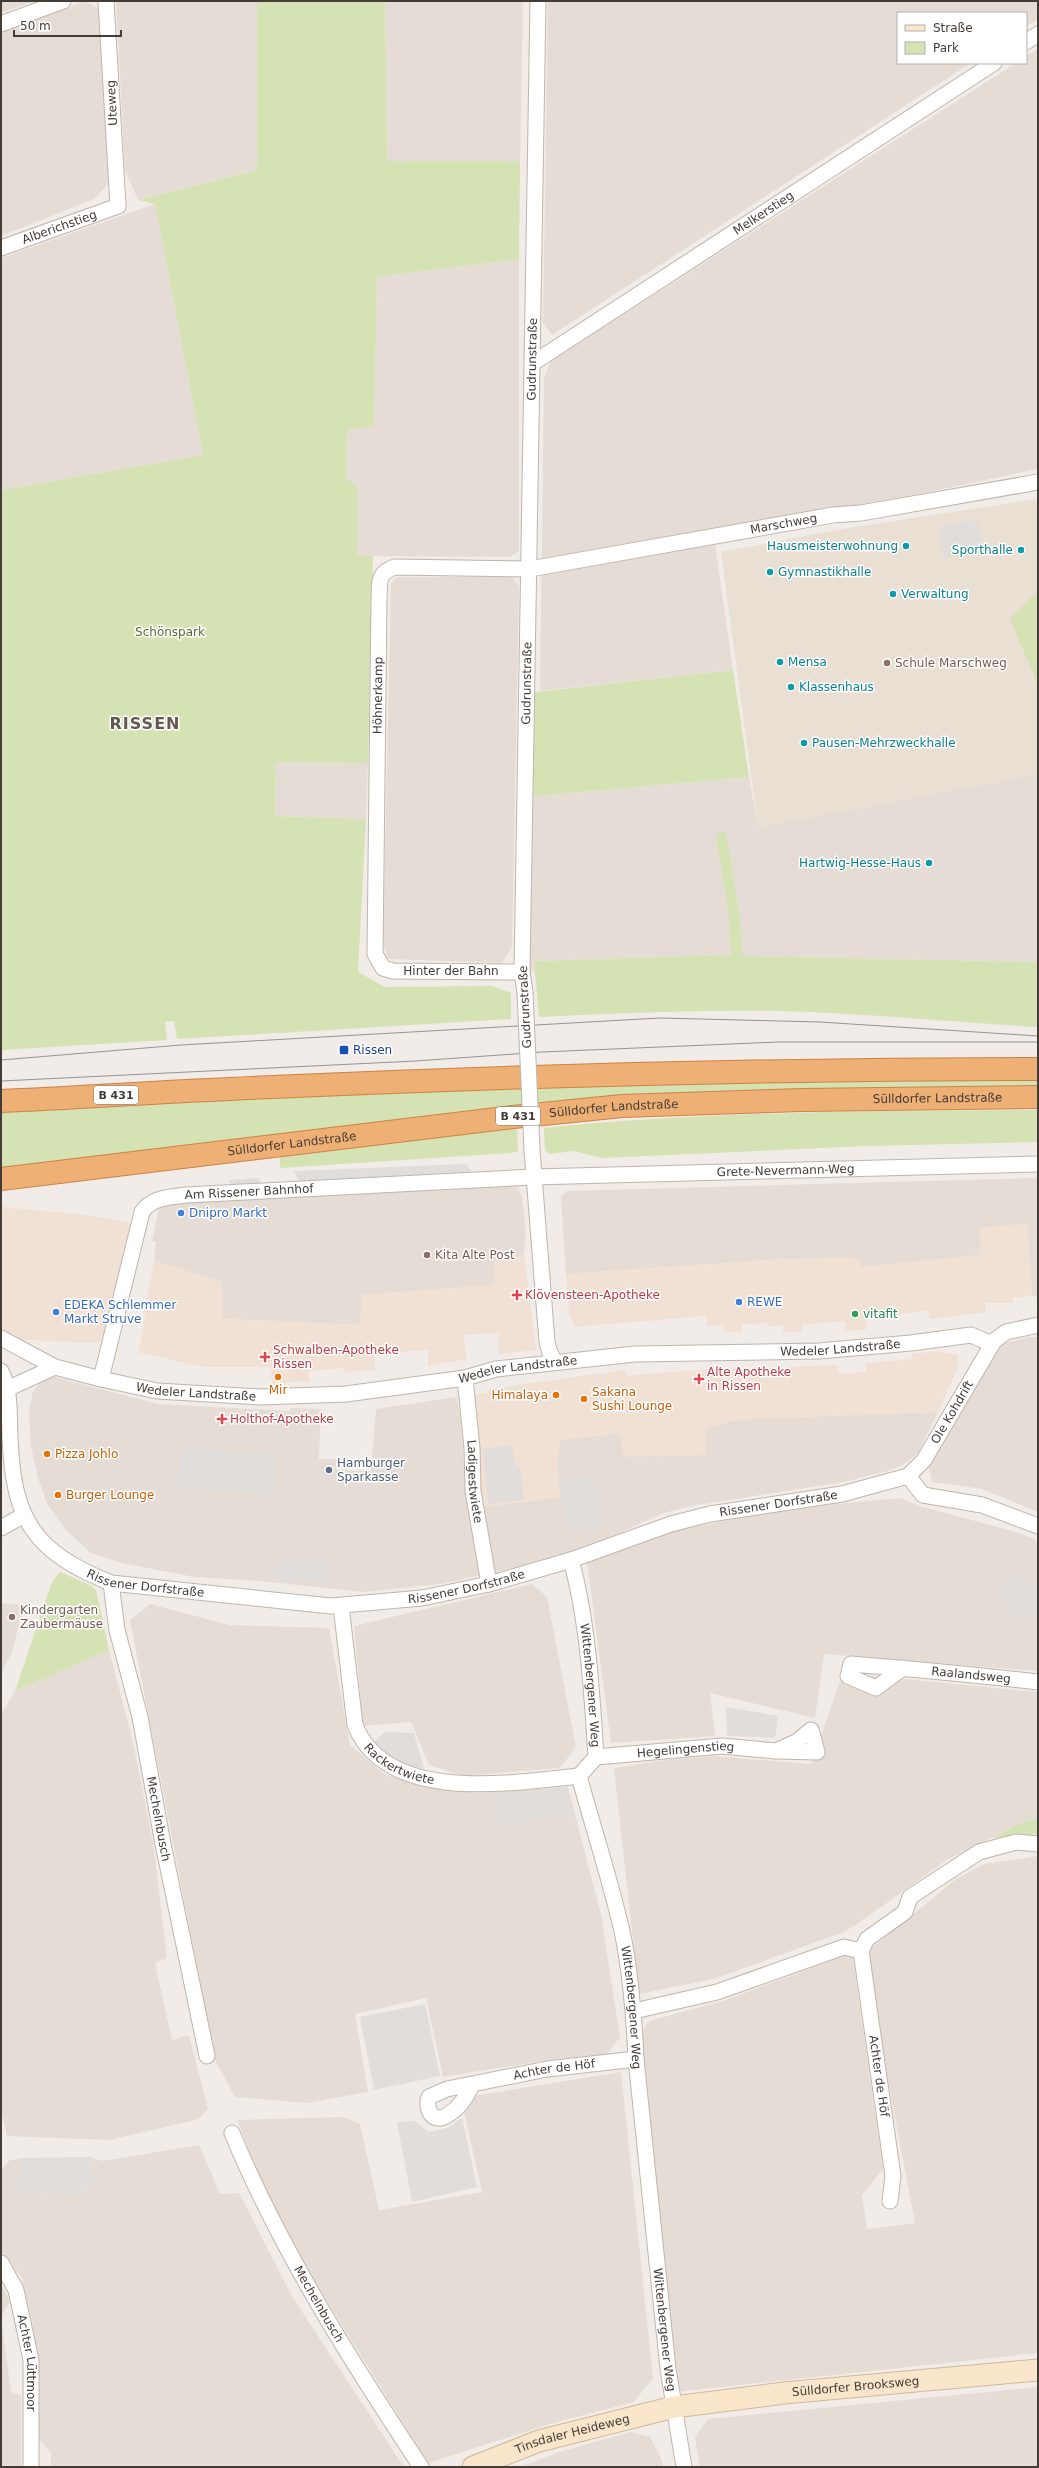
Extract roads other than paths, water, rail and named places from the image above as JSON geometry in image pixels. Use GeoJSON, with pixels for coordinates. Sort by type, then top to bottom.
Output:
{"type":"FeatureCollection","features":[{"type":"Feature","properties":{"kind":"highway","name":"B 431"},"geometry":{"type":"LineString","coordinates":[[1,1101],[230,1089],[565,1076],[829,1070],[1038,1069]]}},
{"type":"Feature","properties":{"kind":"highway","name":"Sülldorfer Landstraße"},"geometry":{"type":"LineString","coordinates":[[1,1179],[513,1117],[622,1106],[803,1100],[1038,1097]]}},
{"type":"Feature","properties":{"kind":"street"},"geometry":{"type":"LineString","coordinates":[[1,24],[63,1]]}},
{"type":"Feature","properties":{"kind":"street","name":"Uteweg"},"geometry":{"type":"LineString","coordinates":[[106,1],[118,206]]}},
{"type":"Feature","properties":{"kind":"street","name":"Gudrunstraße"},"geometry":{"type":"LineString","coordinates":[[538,1],[533,194],[533,363],[522,972],[525,992],[533,1177],[547,1342],[550,1353],[555,1362]]}},
{"type":"Feature","properties":{"kind":"street"},"geometry":{"type":"LineString","coordinates":[[1027,41],[1038,34]]}},
{"type":"Feature","properties":{"kind":"street","name":"Melkerstieg"},"geometry":{"type":"LineString","coordinates":[[533,363],[992,64]]}},
{"type":"Feature","properties":{"kind":"street","name":"Alberichstieg"},"geometry":{"type":"LineString","coordinates":[[1,248],[118,206]]}},
{"type":"Feature","properties":{"kind":"street","name":"Marschweg"},"geometry":{"type":"LineString","coordinates":[[530,569],[833,515],[861,513],[1038,482]]}},
{"type":"Feature","properties":{"kind":"street","name":"Höhnerkamp"},"geometry":{"type":"LineString","coordinates":[[381,966],[374,948],[380,578],[386,570],[395,567],[530,569]]}},
{"type":"Feature","properties":{"kind":"street","name":"Hinter der Bahn"},"geometry":{"type":"LineString","coordinates":[[381,966],[387,970],[400,972],[522,972]]}},
{"type":"Feature","properties":{"kind":"street","name":"Grete-Nevermann-Weg"},"geometry":{"type":"LineString","coordinates":[[533,1177],[1038,1164]]}},
{"type":"Feature","properties":{"kind":"street","name":"Am Rissener Bahnhof"},"geometry":{"type":"LineString","coordinates":[[101,1379],[142,1212],[152,1202],[186,1195],[533,1177]]}},
{"type":"Feature","properties":{"kind":"street"},"geometry":{"type":"LineString","coordinates":[[992,1344],[1006,1332],[1038,1325]]}},
{"type":"Feature","properties":{"kind":"street","name":"Wedeler Landstraße"},"geometry":{"type":"LineString","coordinates":[[1,1338],[55,1367],[101,1379],[157,1391],[261,1397],[346,1394],[465,1378],[496,1369],[636,1354],[819,1351],[910,1343],[963,1335],[977,1336],[992,1344]]}},
{"type":"Feature","properties":{"kind":"street","name":"Ole Kohdrift"},"geometry":{"type":"LineString","coordinates":[[908,1476],[924,1460],[992,1344]]}},
{"type":"Feature","properties":{"kind":"street"},"geometry":{"type":"LineString","coordinates":[[7,1389],[55,1367]]}},
{"type":"Feature","properties":{"kind":"street","name":"Rissener Dorfstraße"},"geometry":{"type":"LineString","coordinates":[[1,1371],[7,1389],[11,1464],[24,1515],[39,1539],[48,1548],[83,1571],[111,1583],[234,1597],[341,1606],[422,1598],[489,1584],[570,1560],[665,1526],[710,1514],[842,1494],[908,1476]]}},
{"type":"Feature","properties":{"kind":"street","name":"Ladigestwiete"},"geometry":{"type":"LineString","coordinates":[[465,1378],[472,1448],[473,1491],[489,1584]]}},
{"type":"Feature","properties":{"kind":"street"},"geometry":{"type":"LineString","coordinates":[[908,1476],[923,1495],[982,1506],[1038,1526]]}},
{"type":"Feature","properties":{"kind":"street"},"geometry":{"type":"LineString","coordinates":[[1,1528],[24,1515]]}},
{"type":"Feature","properties":{"kind":"street","name":"Wittenbergener Weg"},"geometry":{"type":"LineString","coordinates":[[570,1560],[578,1588],[593,1710],[596,1757],[578,1776],[622,1931],[634,2011],[636,2059],[668,2369],[684,2467]]}},
{"type":"Feature","properties":{"kind":"street","name":"Mechelnbusch"},"geometry":{"type":"LineString","coordinates":[[111,1583],[117,1630],[140,1717],[164,1851],[207,2056]]}},
{"type":"Feature","properties":{"kind":"street","name":"Rackertwiete"},"geometry":{"type":"LineString","coordinates":[[341,1606],[355,1725],[361,1740],[384,1763],[421,1777],[488,1785],[578,1776]]}},
{"type":"Feature","properties":{"kind":"street","name":"Raalandsweg"},"geometry":{"type":"LineString","coordinates":[[904,1668],[1038,1682]]}},
{"type":"Feature","properties":{"kind":"street","name":"Hegelingenstieg"},"geometry":{"type":"LineString","coordinates":[[596,1757],[722,1746],[776,1751]]}},
{"type":"Feature","properties":{"kind":"street"},"geometry":{"type":"LineString","coordinates":[[634,2011],[717,1992],[844,1947],[861,1951],[867,1939],[905,1912],[910,1897],[979,1852],[1016,1842],[1038,1844]]}},
{"type":"Feature","properties":{"kind":"street","name":"Achter de Höf"},"geometry":{"type":"LineString","coordinates":[[861,1951],[893,2176],[890,2201]]}},
{"type":"Feature","properties":{"kind":"street","name":"Achter de Höf"},"geometry":{"type":"LineString","coordinates":[[472,2084],[547,2069],[636,2059]]}},
{"type":"Feature","properties":{"kind":"street","name":"Mechelnbusch"},"geometry":{"type":"LineString","coordinates":[[232,2133],[250,2177],[326,2317],[421,2467]]}},
{"type":"Feature","properties":{"kind":"street","name":"Achter Lüttmoor"},"geometry":{"type":"LineString","coordinates":[[1,2263],[16,2290],[31,2360],[31,2467]]}},
{"type":"Feature","properties":{"kind":"street","name":"Sülldorfer Brooksweg"},"geometry":{"type":"LineString","coordinates":[[674,2407],[784,2393],[1038,2370]]}},
{"type":"Feature","properties":{"kind":"street","name":"Tinsdaler Heideweg"},"geometry":{"type":"LineString","coordinates":[[474,2467],[539,2441],[674,2407]]}},
{"type":"Feature","properties":{"kind":"tram line"},"geometry":{"type":"LineString","coordinates":[[1,1060],[181,1045],[660,1018],[820,1022],[1038,1036]]}},
{"type":"Feature","properties":{"kind":"tram line"},"geometry":{"type":"LineString","coordinates":[[1,1081],[416,1061],[542,1052],[778,1042],[1038,1042]]}},
{"type":"Feature","properties":{"kind":"place","name":"Hausmeisterwohnung"},"geometry":{"type":"Point","coordinates":[906,546]}},
{"type":"Feature","properties":{"kind":"place","name":"Sporthalle"},"geometry":{"type":"Point","coordinates":[1021,550]}},
{"type":"Feature","properties":{"kind":"place","name":"Gymnastikhalle"},"geometry":{"type":"Point","coordinates":[770,572]}},
{"type":"Feature","properties":{"kind":"place","name":"Verwaltung"},"geometry":{"type":"Point","coordinates":[893,594]}},
{"type":"Feature","properties":{"kind":"place","name":"Mensa"},"geometry":{"type":"Point","coordinates":[780,662]}},
{"type":"Feature","properties":{"kind":"place","name":"Schule Marschweg"},"geometry":{"type":"Point","coordinates":[887,663]}},
{"type":"Feature","properties":{"kind":"place","name":"Klassenhaus"},"geometry":{"type":"Point","coordinates":[791,687]}},
{"type":"Feature","properties":{"kind":"place","name":"Pausen-Mehrzweckhalle"},"geometry":{"type":"Point","coordinates":[804,743]}},
{"type":"Feature","properties":{"kind":"place","name":"Hartwig-Hesse-Haus"},"geometry":{"type":"Point","coordinates":[929,863]}},
{"type":"Feature","properties":{"kind":"place","name":"Rissen"},"geometry":{"type":"Point","coordinates":[344,1050]}},
{"type":"Feature","properties":{"kind":"place","name":"Dnipro Markt"},"geometry":{"type":"Point","coordinates":[181,1213]}},
{"type":"Feature","properties":{"kind":"place","name":"Kita Alte Post"},"geometry":{"type":"Point","coordinates":[427,1255]}},
{"type":"Feature","properties":{"kind":"place","name":"Klövensteen-Apotheke"},"geometry":{"type":"Point","coordinates":[517,1295]}},
{"type":"Feature","properties":{"kind":"place","name":"REWE"},"geometry":{"type":"Point","coordinates":[739,1302]}},
{"type":"Feature","properties":{"kind":"place","name":"EDEKA Schlemmer Markt Struve"},"geometry":{"type":"Point","coordinates":[56,1312]}},
{"type":"Feature","properties":{"kind":"place","name":"vitafit"},"geometry":{"type":"Point","coordinates":[855,1314]}},
{"type":"Feature","properties":{"kind":"place","name":"Schwalben-Apotheke Rissen"},"geometry":{"type":"Point","coordinates":[265,1357]}},
{"type":"Feature","properties":{"kind":"place","name":"Mir"},"geometry":{"type":"Point","coordinates":[278,1377]}},
{"type":"Feature","properties":{"kind":"place","name":"Alte Apotheke in Rissen"},"geometry":{"type":"Point","coordinates":[699,1379]}},
{"type":"Feature","properties":{"kind":"place","name":"Himalaya"},"geometry":{"type":"Point","coordinates":[556,1395]}},
{"type":"Feature","properties":{"kind":"place","name":"Sakana Sushi Lounge"},"geometry":{"type":"Point","coordinates":[584,1399]}},
{"type":"Feature","properties":{"kind":"place","name":"Holthof-Apotheke"},"geometry":{"type":"Point","coordinates":[222,1419]}},
{"type":"Feature","properties":{"kind":"place","name":"Pizza Johlo"},"geometry":{"type":"Point","coordinates":[47,1454]}},
{"type":"Feature","properties":{"kind":"place","name":"Hamburger Sparkasse"},"geometry":{"type":"Point","coordinates":[329,1470]}},
{"type":"Feature","properties":{"kind":"place","name":"Burger Lounge"},"geometry":{"type":"Point","coordinates":[58,1495]}},
{"type":"Feature","properties":{"kind":"place","name":"Kindergarten Zaubermäuse"},"geometry":{"type":"Point","coordinates":[12,1617]}},
{"type":"Feature","properties":{"kind":"district","name":"RISSEN"},"geometry":{"type":"Point","coordinates":[145,723]}},
{"type":"Feature","properties":{"kind":"park label","name":"Schönspark"},"geometry":{"type":"Point","coordinates":[170,632]}}]}
